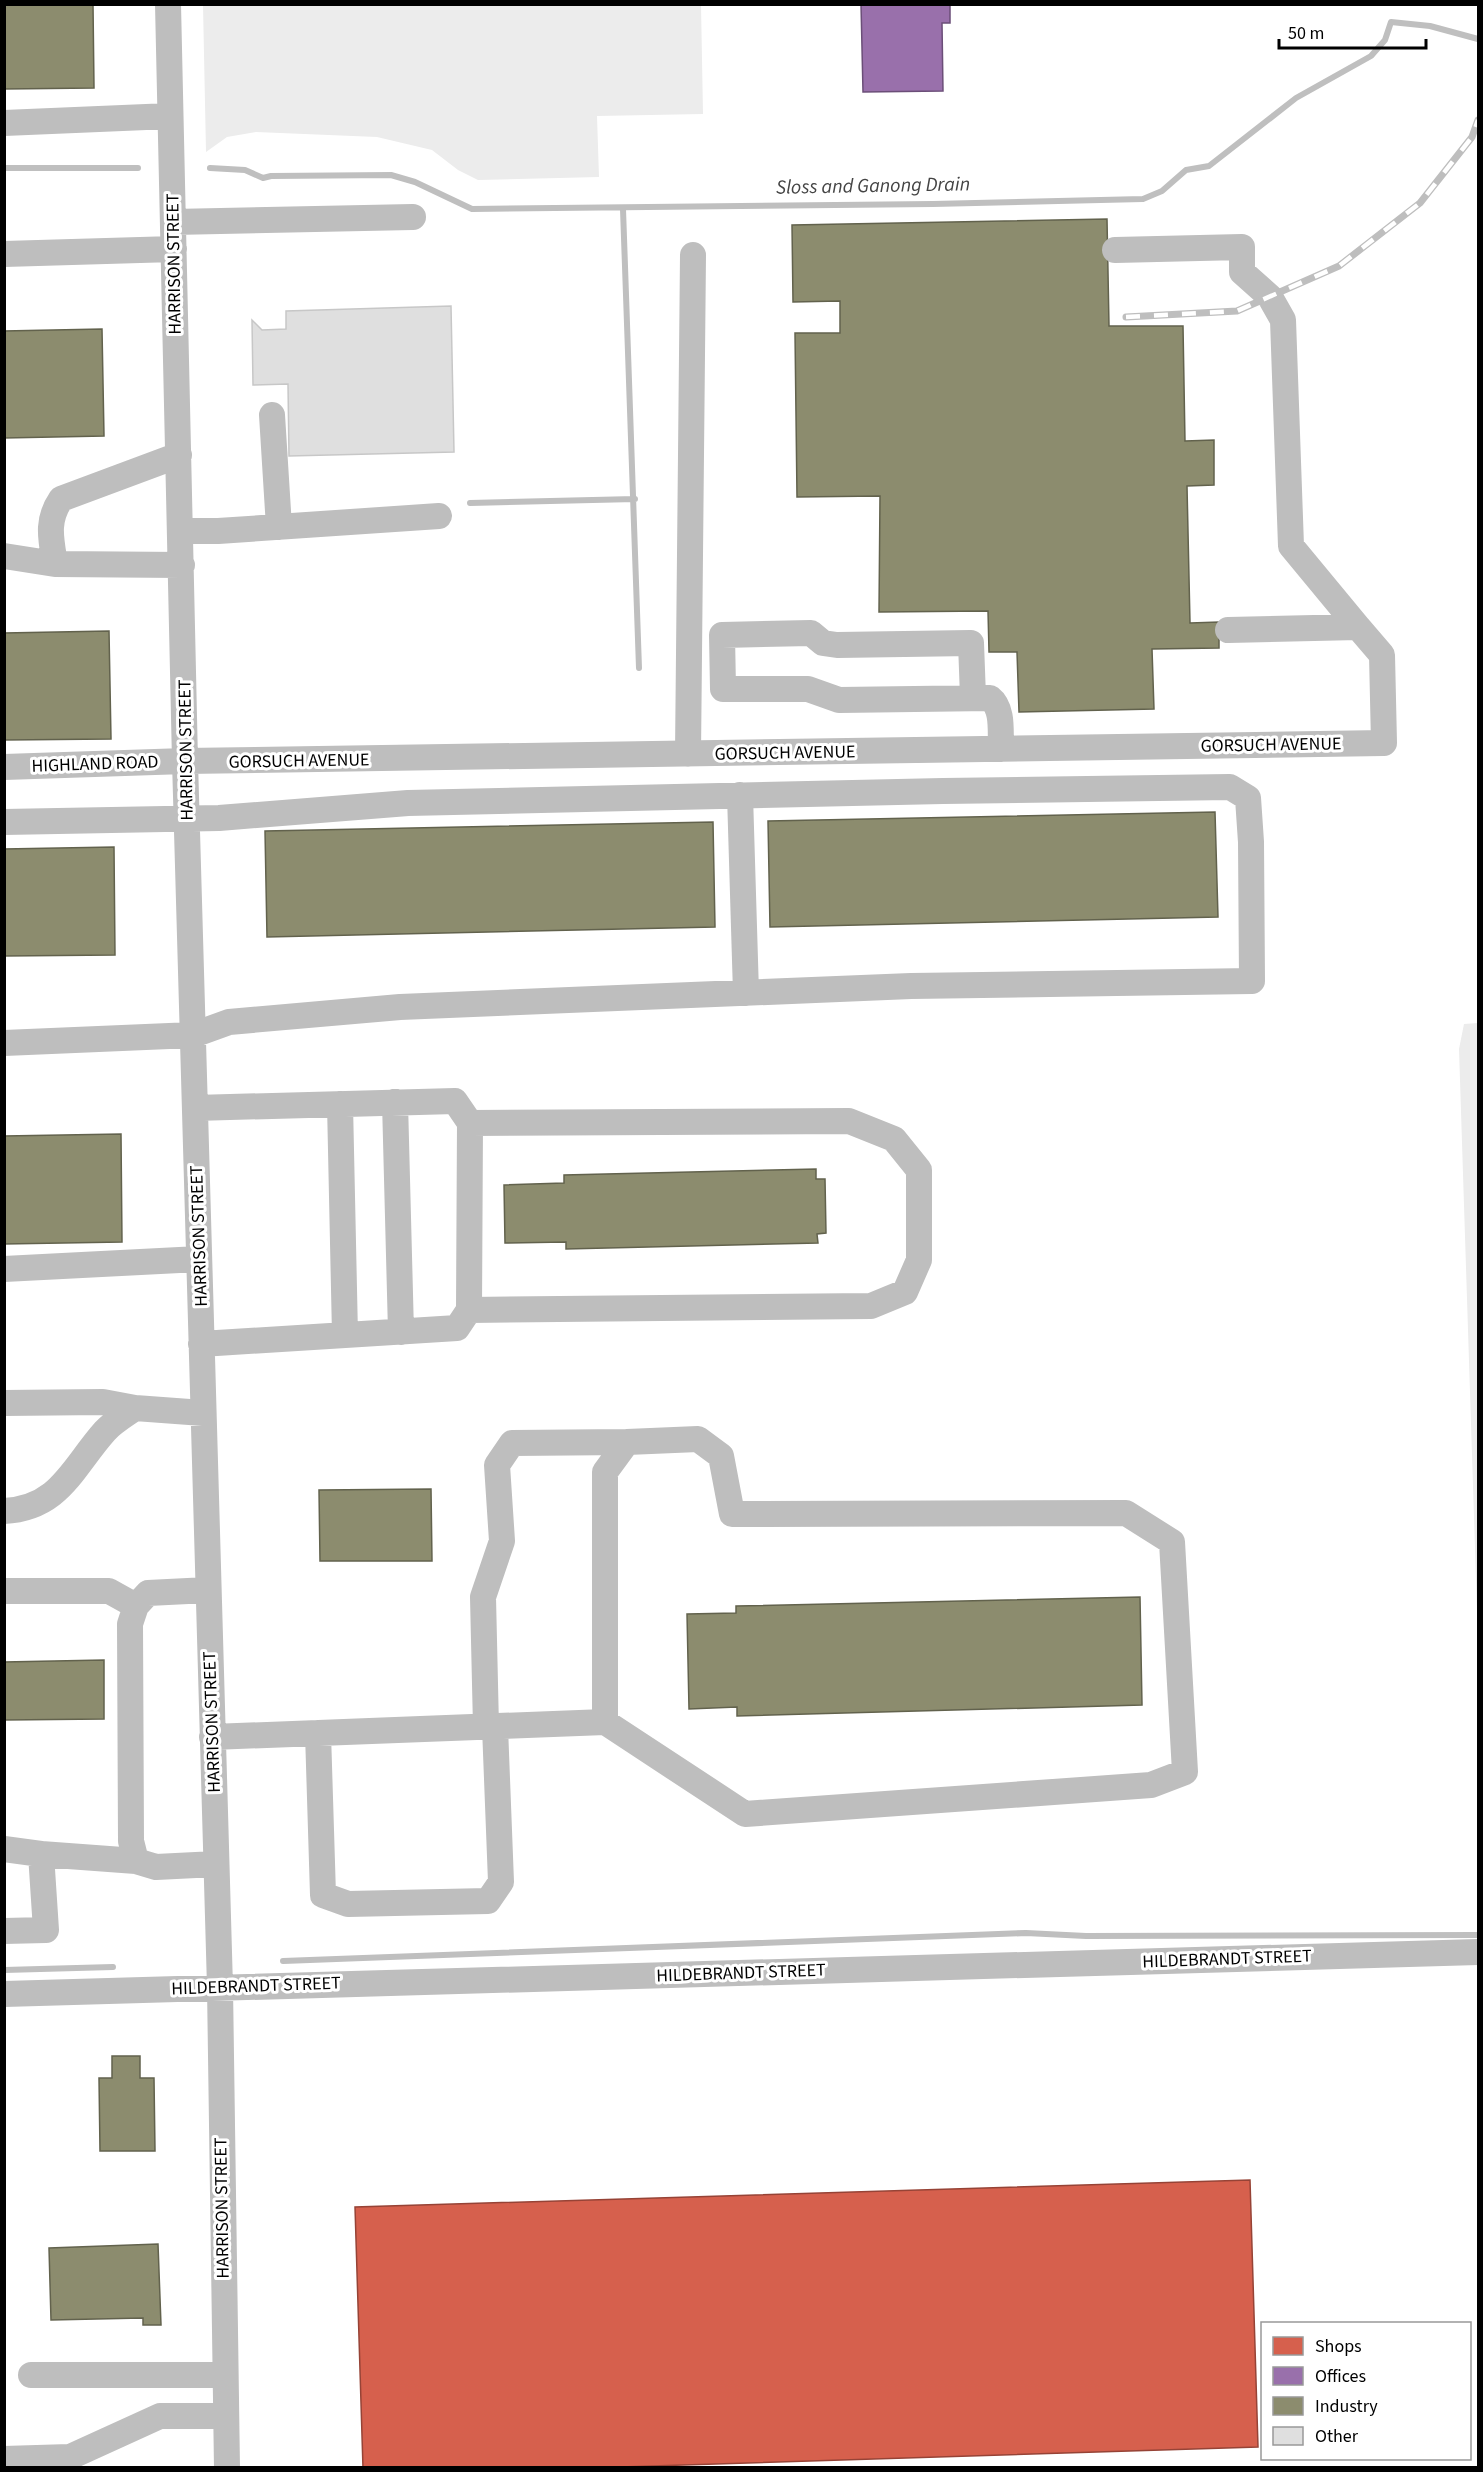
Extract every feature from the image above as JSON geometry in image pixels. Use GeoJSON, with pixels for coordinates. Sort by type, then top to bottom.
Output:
{"type":"FeatureCollection","features":[{"type":"Feature","properties":{"kind":"street","name":"HARRISON STREET"},"geometry":{"type":"LineString","coordinates":[[168,4],[185,761],[220,1987],[227,2468]]}},
{"type":"Feature","properties":{"kind":"street"},"geometry":{"type":"LineString","coordinates":[[4,123],[170,116]]}},
{"type":"Feature","properties":{"kind":"street"},"geometry":{"type":"LineString","coordinates":[[173,222],[413,217]]}},
{"type":"Feature","properties":{"kind":"street"},"geometry":{"type":"LineString","coordinates":[[1115,250],[1242,247],[1242,272],[1269,297],[1283,320],[1291,546],[1358,627]]}},
{"type":"Feature","properties":{"kind":"street"},"geometry":{"type":"LineString","coordinates":[[4,254],[174,249]]}},
{"type":"Feature","properties":{"kind":"street"},"geometry":{"type":"LineString","coordinates":[[688,754],[693,255]]}},
{"type":"Feature","properties":{"kind":"street"},"geometry":{"type":"LineString","coordinates":[[272,415],[279,527]]}},
{"type":"Feature","properties":{"kind":"street"},"geometry":{"type":"LineString","coordinates":[[55,564],[49,526],[52,512],[61,498],[179,455]]}},
{"type":"Feature","properties":{"kind":"street"},"geometry":{"type":"LineString","coordinates":[[181,531],[439,516]]}},
{"type":"Feature","properties":{"kind":"street"},"geometry":{"type":"LineString","coordinates":[[4,556],[55,564],[182,565]]}},
{"type":"Feature","properties":{"kind":"street"},"geometry":{"type":"LineString","coordinates":[[1228,630],[1358,627]]}},
{"type":"Feature","properties":{"kind":"street","name":"GORSUCH AVENUE"},"geometry":{"type":"LineString","coordinates":[[185,761],[1384,743],[1382,655],[1358,627]]}},
{"type":"Feature","properties":{"kind":"street"},"geometry":{"type":"LineString","coordinates":[[973,697],[971,643],[837,645],[823,643],[811,633],[722,635],[723,689],[808,689],[839,700],[990,698],[997,703],[1001,749]]}},
{"type":"Feature","properties":{"kind":"street","name":"HIGHLAND ROAD"},"geometry":{"type":"LineString","coordinates":[[4,767],[185,761]]}},
{"type":"Feature","properties":{"kind":"street"},"geometry":{"type":"LineString","coordinates":[[4,822],[187,819],[408,803],[1230,787],[1248,798],[1251,842],[1252,981],[923,986],[400,1007],[229,1022],[193,1035],[4,1043]]}},
{"type":"Feature","properties":{"kind":"street"},"geometry":{"type":"LineString","coordinates":[[740,795],[747,993]]}},
{"type":"Feature","properties":{"kind":"street"},"geometry":{"type":"LineString","coordinates":[[195,1108],[455,1101],[470,1123],[470,1310],[457,1328],[201,1344]]}},
{"type":"Feature","properties":{"kind":"street"},"geometry":{"type":"LineString","coordinates":[[395,1102],[401,1332]]}},
{"type":"Feature","properties":{"kind":"street"},"geometry":{"type":"LineString","coordinates":[[340,1104],[345,1335]]}},
{"type":"Feature","properties":{"kind":"street"},"geometry":{"type":"LineString","coordinates":[[470,1123],[849,1121],[894,1139],[919,1170],[919,1260],[904,1292],[871,1306],[470,1310]]}},
{"type":"Feature","properties":{"kind":"street"},"geometry":{"type":"LineString","coordinates":[[4,1269],[199,1260]]}},
{"type":"Feature","properties":{"kind":"street"},"geometry":{"type":"LineString","coordinates":[[4,1403],[93,1402],[203,1413]]}},
{"type":"Feature","properties":{"kind":"street"},"geometry":{"type":"LineString","coordinates":[[4,1511],[27,1509],[54,1494],[107,1428],[135,1408]]}},
{"type":"Feature","properties":{"kind":"street"},"geometry":{"type":"LineString","coordinates":[[212,1737],[318,1733],[491,1727],[605,1722],[745,1814],[1151,1785],[1185,1772],[1172,1542],[1126,1513],[732,1514],[721,1456],[698,1439],[512,1443],[497,1465],[502,1541],[483,1597],[491,1727],[501,1882],[488,1900],[348,1905],[323,1895],[318,1733]]}},
{"type":"Feature","properties":{"kind":"street"},"geometry":{"type":"LineString","coordinates":[[605,1722],[605,1472],[627,1442]]}},
{"type":"Feature","properties":{"kind":"street"},"geometry":{"type":"LineString","coordinates":[[136,1861],[131,1841],[130,1624],[136,1606],[148,1593],[208,1590]]}},
{"type":"Feature","properties":{"kind":"street"},"geometry":{"type":"LineString","coordinates":[[4,1592],[109,1591],[136,1606]]}},
{"type":"Feature","properties":{"kind":"street"},"geometry":{"type":"LineString","coordinates":[[4,1849],[136,1861],[156,1867],[216,1864]]}},
{"type":"Feature","properties":{"kind":"street"},"geometry":{"type":"LineString","coordinates":[[4,1931],[46,1930],[41,1854]]}},
{"type":"Feature","properties":{"kind":"street","name":"HILDEBRANDT STREET"},"geometry":{"type":"LineString","coordinates":[[4,1994],[1479,1952]]}},
{"type":"Feature","properties":{"kind":"street"},"geometry":{"type":"LineString","coordinates":[[31,2375],[225,2375]]}},
{"type":"Feature","properties":{"kind":"street"},"geometry":{"type":"LineString","coordinates":[[4,2459],[70,2457],[160,2416],[226,2415]]}},
{"type":"Feature","properties":{"kind":"shaded area"},"geometry":{"type":"Polygon","coordinates":[[[203,5],[701,5],[703,114],[597,116],[599,177],[478,180],[458,170],[432,150],[377,137],[256,132],[227,137],[206,152],[203,5]]]}},
{"type":"Feature","properties":{"kind":"shaded area"},"geometry":{"type":"Polygon","coordinates":[[[1478,1023],[1478,1642],[1459,1049],[1464,1024],[1478,1023]]]}},
{"type":"Feature","properties":{"kind":"building: Shops"},"geometry":{"type":"Polygon","coordinates":[[[1250,2180],[1258,2447],[588,2468],[363,2468],[355,2207],[1250,2180]]]}},
{"type":"Feature","properties":{"kind":"building: Offices"},"geometry":{"type":"Polygon","coordinates":[[[861,4],[950,4],[950,23],[942,23],[943,91],[863,92],[861,4]]]}},
{"type":"Feature","properties":{"kind":"building: Industry"},"geometry":{"type":"Polygon","coordinates":[[[4,4],[93,4],[94,88],[4,89],[4,4]]]}},
{"type":"Feature","properties":{"kind":"building: Industry"},"geometry":{"type":"Polygon","coordinates":[[[1107,219],[1109,326],[1183,326],[1185,441],[1214,440],[1214,485],[1187,486],[1190,623],[1219,622],[1219,648],[1152,649],[1154,709],[1019,712],[1017,652],[989,652],[988,611],[879,612],[880,496],[797,497],[795,333],[840,333],[840,301],[793,302],[792,225],[1107,219]]]}},
{"type":"Feature","properties":{"kind":"building: Industry"},"geometry":{"type":"Polygon","coordinates":[[[102,329],[104,436],[4,438],[4,331],[102,329]]]}},
{"type":"Feature","properties":{"kind":"building: Industry"},"geometry":{"type":"Polygon","coordinates":[[[109,631],[111,739],[4,740],[4,633],[109,631]]]}},
{"type":"Feature","properties":{"kind":"building: Industry"},"geometry":{"type":"Polygon","coordinates":[[[1215,812],[1218,917],[770,927],[768,821],[1215,812]]]}},
{"type":"Feature","properties":{"kind":"building: Industry"},"geometry":{"type":"Polygon","coordinates":[[[713,822],[715,927],[267,937],[265,831],[713,822]]]}},
{"type":"Feature","properties":{"kind":"building: Industry"},"geometry":{"type":"Polygon","coordinates":[[[114,847],[115,955],[4,956],[4,849],[114,847]]]}},
{"type":"Feature","properties":{"kind":"building: Industry"},"geometry":{"type":"Polygon","coordinates":[[[121,1134],[122,1242],[4,1244],[4,1136],[121,1134]]]}},
{"type":"Feature","properties":{"kind":"building: Industry"},"geometry":{"type":"Polygon","coordinates":[[[816,1169],[816,1179],[825,1179],[826,1233],[817,1234],[818,1243],[566,1249],[566,1242],[505,1243],[504,1185],[564,1183],[564,1175],[816,1169]]]}},
{"type":"Feature","properties":{"kind":"building: Industry"},"geometry":{"type":"Polygon","coordinates":[[[431,1489],[432,1561],[320,1561],[319,1490],[431,1489]]]}},
{"type":"Feature","properties":{"kind":"building: Industry"},"geometry":{"type":"Polygon","coordinates":[[[1140,1597],[1142,1705],[737,1716],[737,1707],[689,1709],[687,1614],[736,1613],[736,1606],[1140,1597]]]}},
{"type":"Feature","properties":{"kind":"building: Industry"},"geometry":{"type":"Polygon","coordinates":[[[104,1660],[104,1719],[4,1720],[4,1662],[104,1660]]]}},
{"type":"Feature","properties":{"kind":"building: Industry"},"geometry":{"type":"Polygon","coordinates":[[[112,2056],[140,2056],[140,2078],[154,2078],[155,2151],[100,2151],[99,2078],[112,2078],[112,2056]]]}},
{"type":"Feature","properties":{"kind":"building: Industry"},"geometry":{"type":"Polygon","coordinates":[[[158,2244],[161,2325],[143,2325],[143,2318],[51,2320],[49,2248],[158,2244]]]}},
{"type":"Feature","properties":{"kind":"building: Other"},"geometry":{"type":"Polygon","coordinates":[[[451,306],[454,452],[289,456],[288,384],[253,385],[252,320],[262,330],[286,329],[286,311],[451,306]]]}},
{"type":"Feature","properties":{"kind":"waterway","name":"Sloss and Ganong Drain"},"geometry":{"type":"LineString","coordinates":[[210,168],[245,170],[263,178],[271,176],[391,175],[415,182],[472,209],[933,204],[1143,199],[1162,191],[1186,170],[1209,166],[1296,98],[1371,56],[1385,40],[1391,22],[1430,26],[1478,39]]}},
{"type":"Feature","properties":{"kind":"waterway","name":"Sloss and Ganong Drain"},"geometry":{"type":"LineString","coordinates":[[4,168],[138,168]]}},
{"type":"Feature","properties":{"kind":"waterway"},"geometry":{"type":"LineString","coordinates":[[623,209],[639,668]]}},
{"type":"Feature","properties":{"kind":"waterway"},"geometry":{"type":"LineString","coordinates":[[470,503],[635,499]]}},
{"type":"Feature","properties":{"kind":"waterway"},"geometry":{"type":"LineString","coordinates":[[283,1961],[1026,1933],[1086,1936],[1478,1935]]}},
{"type":"Feature","properties":{"kind":"waterway"},"geometry":{"type":"LineString","coordinates":[[4,1970],[113,1967]]}},
{"type":"Feature","properties":{"kind":"railway"},"geometry":{"type":"LineString","coordinates":[[1126,317],[1237,311],[1339,266],[1420,203],[1472,137],[1478,120]]}}]}
